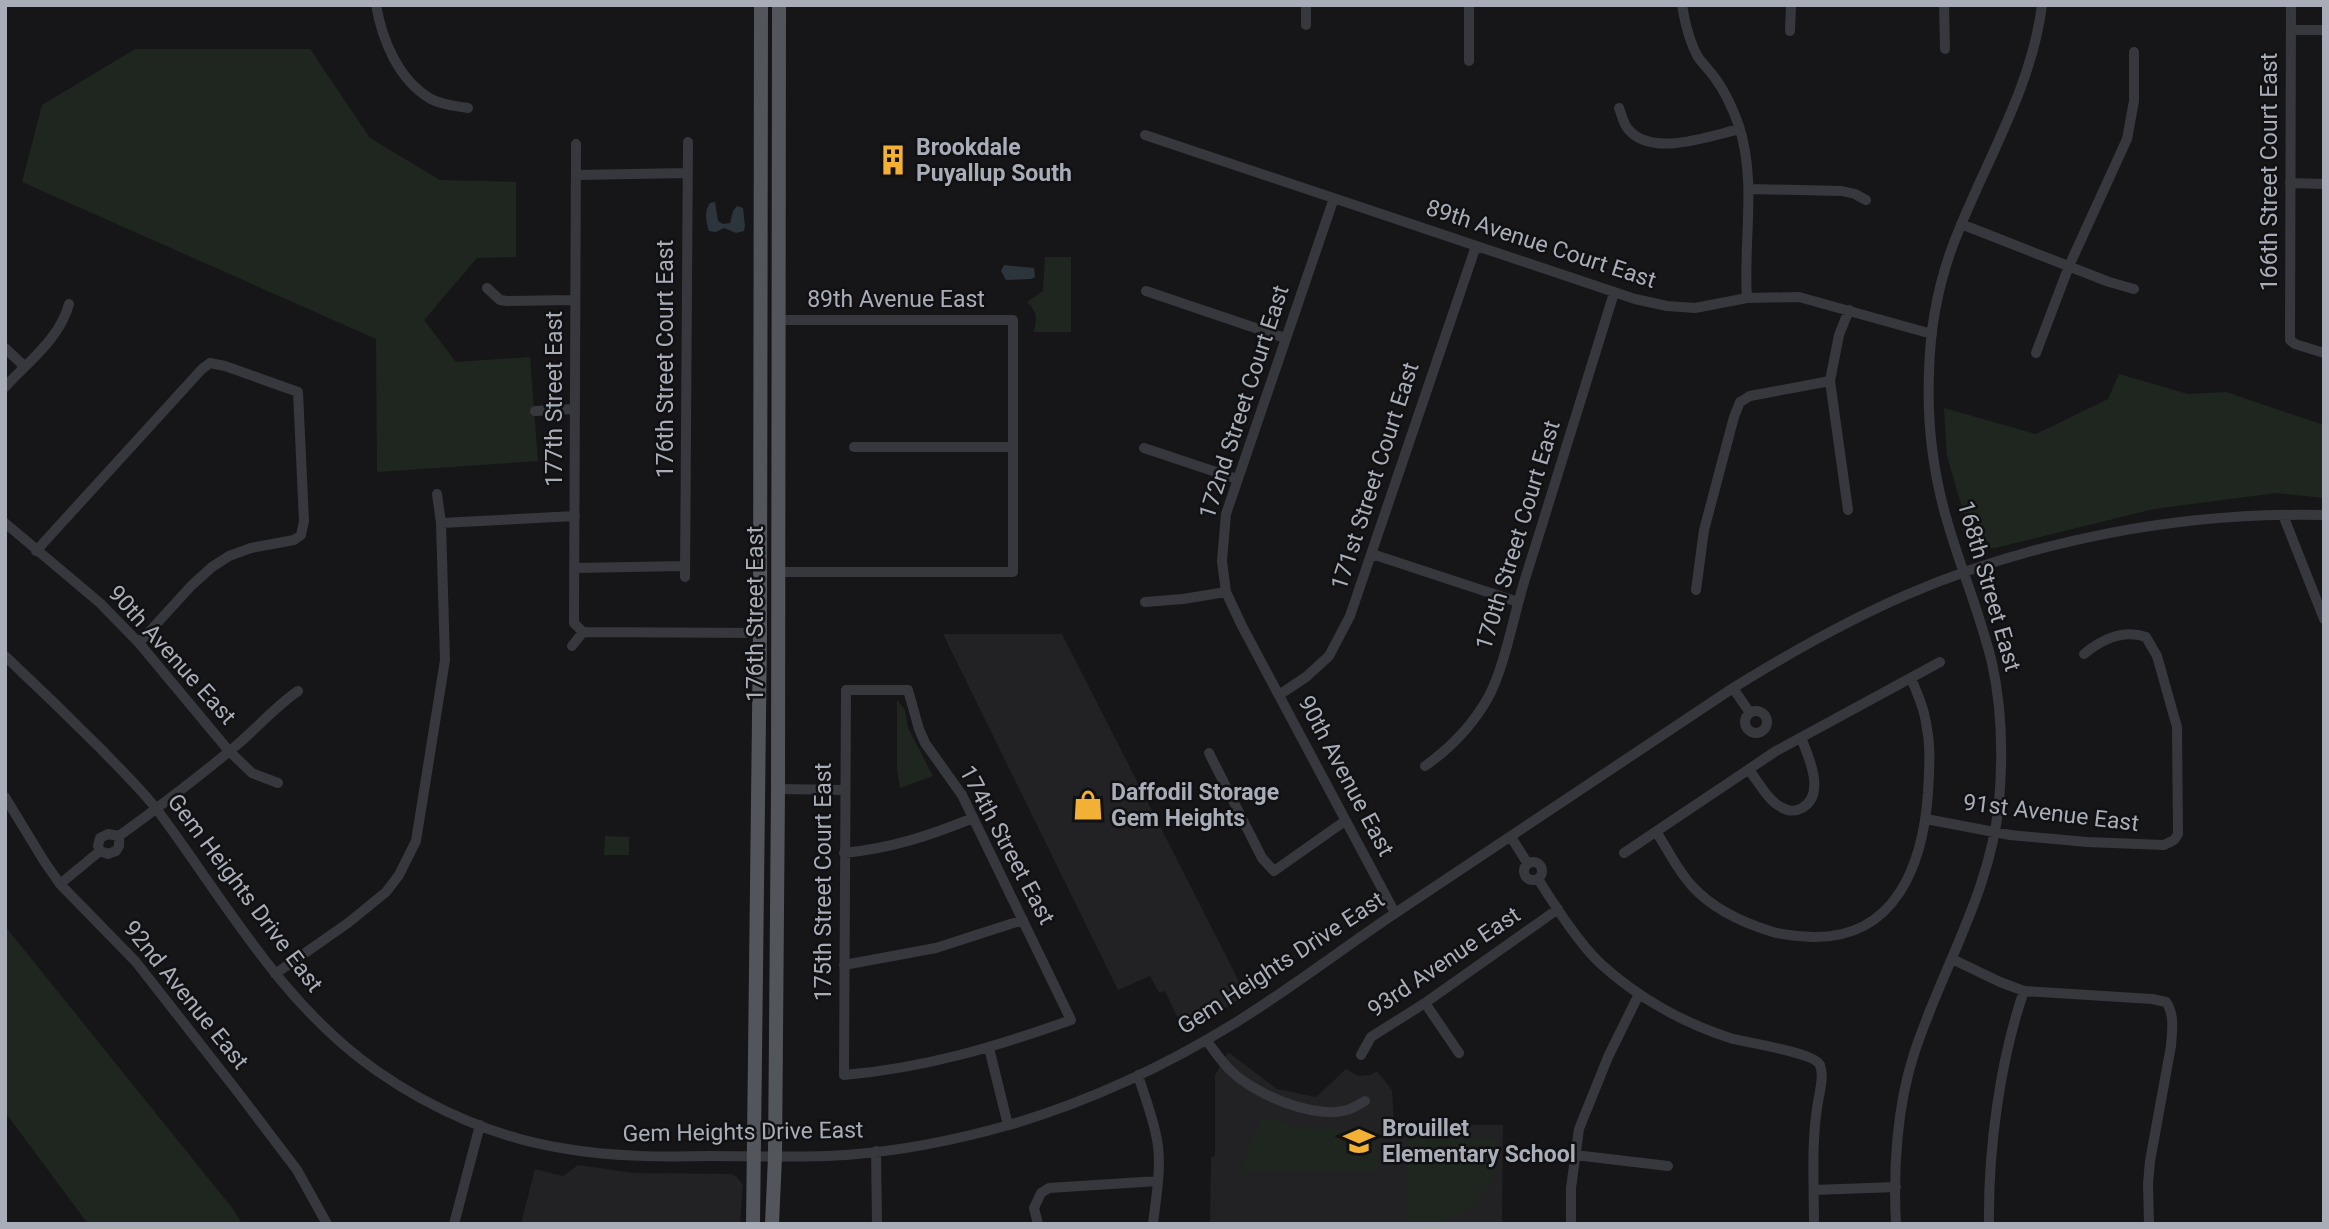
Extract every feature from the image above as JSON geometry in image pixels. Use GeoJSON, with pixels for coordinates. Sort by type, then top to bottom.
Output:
{"type":"FeatureCollection","features":[{"type":"Feature","properties":{"kind":"main road","name":"176th Street East"},"geometry":{"type":"LineString","coordinates":[[753,1224],[760,633],[761,5]]}},
{"type":"Feature","properties":{"kind":"main road","name":"176th Street East"},"geometry":{"type":"LineString","coordinates":[[772,1224],[778,789],[779,5]]}},
{"type":"Feature","properties":{"kind":"main road"},"geometry":{"type":"LineString","coordinates":[[762,180],[771,188],[772,277],[779,317]]}},
{"type":"Feature","properties":{"kind":"main road"},"geometry":{"type":"LineString","coordinates":[[761,404],[769,456],[770,566],[778,572]]}},
{"type":"Feature","properties":{"kind":"main road"},"geometry":{"type":"LineString","coordinates":[[760,633],[770,639],[770,710],[778,743]]}},
{"type":"Feature","properties":{"kind":"street"},"geometry":{"type":"LineString","coordinates":[[376,5],[388,47],[412,83],[430,98],[468,108]]}},
{"type":"Feature","properties":{"kind":"street"},"geometry":{"type":"LineString","coordinates":[[1306,5],[1306,25]]}},
{"type":"Feature","properties":{"kind":"street"},"geometry":{"type":"LineString","coordinates":[[1469,5],[1469,61]]}},
{"type":"Feature","properties":{"kind":"street"},"geometry":{"type":"LineString","coordinates":[[1682,5],[1689,36],[1699,57],[1726,94],[1740,128],[1745,150],[1749,189],[1745,251],[1747,298]]}},
{"type":"Feature","properties":{"kind":"street"},"geometry":{"type":"LineString","coordinates":[[1790,31],[1791,5]]}},
{"type":"Feature","properties":{"kind":"street"},"geometry":{"type":"LineString","coordinates":[[1944,5],[1944,48]]}},
{"type":"Feature","properties":{"kind":"street","name":"168th Street East"},"geometry":{"type":"LineString","coordinates":[[1896,1224],[1901,1114],[1913,1056],[1980,884],[1999,804],[2000,784],[1999,706],[1991,660],[1938,486],[1932,438],[1929,373],[1932,334],[1941,285],[1961,224],[2007,125],[2032,54],[2042,5]]}},
{"type":"Feature","properties":{"kind":"street","name":"166th Street Court East"},"geometry":{"type":"LineString","coordinates":[[2291,5],[2290,340],[2324,353]]}},
{"type":"Feature","properties":{"kind":"street"},"geometry":{"type":"LineString","coordinates":[[2291,30],[2324,30]]}},
{"type":"Feature","properties":{"kind":"street"},"geometry":{"type":"LineString","coordinates":[[2036,353],[2069,266],[2127,139],[2134,101],[2134,52]]}},
{"type":"Feature","properties":{"kind":"street"},"geometry":{"type":"LineString","coordinates":[[1619,108],[1628,129],[1644,141],[1655,144],[1672,143],[1740,128]]}},
{"type":"Feature","properties":{"kind":"street","name":"89th Avenue Court East"},"geometry":{"type":"LineString","coordinates":[[1145,135],[1614,293],[1681,307],[1711,306],[1747,298],[1799,297],[1932,334]]}},
{"type":"Feature","properties":{"kind":"street","name":"176th Street Court East"},"geometry":{"type":"LineString","coordinates":[[574,568],[685,572],[688,142]]}},
{"type":"Feature","properties":{"kind":"street","name":"177th Street East"},"geometry":{"type":"LineString","coordinates":[[576,144],[574,622],[583,632]]}},
{"type":"Feature","properties":{"kind":"street"},"geometry":{"type":"LineString","coordinates":[[576,174],[688,173]]}},
{"type":"Feature","properties":{"kind":"street"},"geometry":{"type":"LineString","coordinates":[[2290,183],[2324,184]]}},
{"type":"Feature","properties":{"kind":"street"},"geometry":{"type":"LineString","coordinates":[[1749,189],[1842,191],[1866,200]]}},
{"type":"Feature","properties":{"kind":"street","name":"172nd Street Court East"},"geometry":{"type":"LineString","coordinates":[[1279,695],[1226,592],[1222,561],[1223,537],[1226,514],[1237,479],[1334,198]]}},
{"type":"Feature","properties":{"kind":"street"},"geometry":{"type":"LineString","coordinates":[[1961,224],[2134,289]]}},
{"type":"Feature","properties":{"kind":"street","name":"171st Street Court East"},"geometry":{"type":"LineString","coordinates":[[1279,695],[1329,656],[1350,616],[1475,246]]}},
{"type":"Feature","properties":{"kind":"street"},"geometry":{"type":"LineString","coordinates":[[487,288],[500,300],[507,301],[575,300]]}},
{"type":"Feature","properties":{"kind":"street"},"geometry":{"type":"LineString","coordinates":[[1146,291],[1285,338]]}},
{"type":"Feature","properties":{"kind":"street","name":"170th Street Court East"},"geometry":{"type":"LineString","coordinates":[[1425,766],[1462,736],[1496,680],[1614,293]]}},
{"type":"Feature","properties":{"kind":"street"},"geometry":{"type":"LineString","coordinates":[[5,387],[56,333],[69,304]]}},
{"type":"Feature","properties":{"kind":"street"},"geometry":{"type":"LineString","coordinates":[[1848,510],[1830,381],[1839,335],[1849,310]]}},
{"type":"Feature","properties":{"kind":"street","name":"89th Avenue East"},"geometry":{"type":"LineString","coordinates":[[779,317],[1013,320],[1013,447]]}},
{"type":"Feature","properties":{"kind":"street"},"geometry":{"type":"LineString","coordinates":[[5,348],[24,366]]}},
{"type":"Feature","properties":{"kind":"street"},"geometry":{"type":"LineString","coordinates":[[36,551],[210,363],[298,392],[304,521],[301,535],[294,540],[251,548],[229,556],[212,567],[139,643]]}},
{"type":"Feature","properties":{"kind":"street"},"geometry":{"type":"LineString","coordinates":[[1696,590],[1709,507],[1740,402],[1750,396],[1830,381]]}},
{"type":"Feature","properties":{"kind":"street"},"geometry":{"type":"LineString","coordinates":[[535,411],[573,409]]}},
{"type":"Feature","properties":{"kind":"street"},"geometry":{"type":"LineString","coordinates":[[778,572],[1013,572],[1013,447],[854,447]]}},
{"type":"Feature","properties":{"kind":"street"},"geometry":{"type":"LineString","coordinates":[[1144,448],[1237,479]]}},
{"type":"Feature","properties":{"kind":"street"},"geometry":{"type":"LineString","coordinates":[[275,974],[372,904],[399,875],[413,848],[419,828],[445,660],[441,523],[437,494]]}},
{"type":"Feature","properties":{"kind":"street"},"geometry":{"type":"LineString","coordinates":[[2283,515],[2324,619]]}},
{"type":"Feature","properties":{"kind":"street","name":"Gem Heights Drive East"},"geometry":{"type":"LineString","coordinates":[[5,656],[156,809],[275,974],[323,1027],[379,1073],[426,1101],[480,1125],[562,1149],[645,1157],[850,1154],[935,1142],[1008,1125],[1097,1094],[1206,1040],[1239,1021],[1395,913],[1733,688],[1768,666],[1907,595],[1964,573],[2029,553],[2115,532],[2226,517],[2324,515]]}},
{"type":"Feature","properties":{"kind":"street"},"geometry":{"type":"LineString","coordinates":[[441,523],[575,516]]}},
{"type":"Feature","properties":{"kind":"street","name":"90th Avenue East"},"geometry":{"type":"LineString","coordinates":[[5,523],[100,603],[139,643],[229,751],[252,772],[278,783]]}},
{"type":"Feature","properties":{"kind":"street"},"geometry":{"type":"LineString","coordinates":[[1372,554],[1518,602]]}},
{"type":"Feature","properties":{"kind":"street"},"geometry":{"type":"LineString","coordinates":[[1145,603],[1183,600],[1226,592]]}},
{"type":"Feature","properties":{"kind":"street"},"geometry":{"type":"LineString","coordinates":[[572,646],[583,632],[760,633]]}},
{"type":"Feature","properties":{"kind":"street","name":"91st Avenue East"},"geometry":{"type":"LineString","coordinates":[[1926,819],[2023,836],[2151,846],[2171,843],[2178,834],[2177,727],[2157,656],[2149,639],[2140,635],[2116,635],[2096,644],[2084,654]]}},
{"type":"Feature","properties":{"kind":"street"},"geometry":{"type":"LineString","coordinates":[[1625,853],[1776,751],[1940,662]]}},
{"type":"Feature","properties":{"kind":"street"},"geometry":{"type":"LineString","coordinates":[[1657,833],[1691,885],[1719,909],[1754,926],[1789,936],[1807,937],[1836,936],[1867,925],[1883,913],[1902,890],[1926,819],[1930,748],[1923,707],[1911,678]]}},
{"type":"Feature","properties":{"kind":"street"},"geometry":{"type":"LineString","coordinates":[[1733,688],[1750,713],[1745,720],[1747,728],[1754,733],[1763,731],[1776,751]]}},
{"type":"Feature","properties":{"kind":"street","name":"174th Street East"},"geometry":{"type":"LineString","coordinates":[[846,690],[908,690],[925,743],[962,795],[1071,1020],[989,1048]]}},
{"type":"Feature","properties":{"kind":"street","name":"175th Street Court East"},"geometry":{"type":"LineString","coordinates":[[846,690],[844,1075],[911,1067],[989,1048]]}},
{"type":"Feature","properties":{"kind":"street"},"geometry":{"type":"LineString","coordinates":[[60,884],[100,851],[100,838],[108,834],[118,836],[156,809],[229,751],[278,704],[299,691]]}},
{"type":"Feature","properties":{"kind":"street","name":"90th Avenue East"},"geometry":{"type":"LineString","coordinates":[[1279,695],[1395,913]]}},
{"type":"Feature","properties":{"kind":"street"},"geometry":{"type":"LineString","coordinates":[[1749,770],[1774,803],[1782,808],[1798,810],[1804,807],[1814,788],[1812,768],[1801,738]]}},
{"type":"Feature","properties":{"kind":"street"},"geometry":{"type":"LineString","coordinates":[[1209,753],[1262,858],[1274,871],[1345,821]]}},
{"type":"Feature","properties":{"kind":"street"},"geometry":{"type":"LineString","coordinates":[[778,789],[844,790]]}},
{"type":"Feature","properties":{"kind":"street","name":"92nd Avenue East"},"geometry":{"type":"LineString","coordinates":[[5,797],[60,884],[123,948],[237,1090],[297,1170],[327,1224]]}},
{"type":"Feature","properties":{"kind":"street"},"geometry":{"type":"LineString","coordinates":[[844,853],[922,839],[973,818]]}},
{"type":"Feature","properties":{"kind":"street"},"geometry":{"type":"LineString","coordinates":[[1511,837],[1528,864],[1524,869],[1525,876],[1531,880],[1538,879],[1600,963],[1639,994],[1675,1015],[1728,1038],[1800,1053],[1816,1059],[1820,1065],[1821,1086],[1813,1139],[1814,1224]]}},
{"type":"Feature","properties":{"kind":"street","name":"93rd Avenue East"},"geometry":{"type":"LineString","coordinates":[[1361,1055],[1371,1037],[1425,1003],[1558,909]]}},
{"type":"Feature","properties":{"kind":"street"},"geometry":{"type":"LineString","coordinates":[[844,965],[936,948],[1023,920]]}},
{"type":"Feature","properties":{"kind":"street"},"geometry":{"type":"LineString","coordinates":[[1952,959],[2024,991],[2166,1002],[2170,1008],[2171,1046],[2148,1184],[2149,1224]]}},
{"type":"Feature","properties":{"kind":"street"},"geometry":{"type":"LineString","coordinates":[[1989,1224],[1989,1181],[2006,1055],[2024,991]]}},
{"type":"Feature","properties":{"kind":"street"},"geometry":{"type":"LineString","coordinates":[[1572,1224],[1571,1188],[1576,1143],[1608,1057],[1639,994]]}},
{"type":"Feature","properties":{"kind":"street"},"geometry":{"type":"LineString","coordinates":[[1425,1003],[1459,1053]]}},
{"type":"Feature","properties":{"kind":"street"},"geometry":{"type":"LineString","coordinates":[[1206,1040],[1231,1071],[1263,1094],[1282,1102],[1329,1111],[1349,1110],[1365,1101]]}},
{"type":"Feature","properties":{"kind":"street"},"geometry":{"type":"LineString","coordinates":[[989,1048],[1008,1125]]}},
{"type":"Feature","properties":{"kind":"street"},"geometry":{"type":"LineString","coordinates":[[1138,1075],[1158,1145],[1158,1181],[1153,1224]]}},
{"type":"Feature","properties":{"kind":"street"},"geometry":{"type":"LineString","coordinates":[[454,1224],[480,1125]]}},
{"type":"Feature","properties":{"kind":"street"},"geometry":{"type":"LineString","coordinates":[[876,1151],[877,1224]]}},
{"type":"Feature","properties":{"kind":"street"},"geometry":{"type":"LineString","coordinates":[[1575,1155],[1668,1166]]}},
{"type":"Feature","properties":{"kind":"street"},"geometry":{"type":"LineString","coordinates":[[1038,1224],[1034,1208],[1041,1193],[1049,1188],[1158,1181]]}},
{"type":"Feature","properties":{"kind":"street"},"geometry":{"type":"LineString","coordinates":[[1814,1191],[1896,1187]]}},
{"type":"Feature","properties":{"kind":"shaded area"},"geometry":{"type":"Polygon","coordinates":[[[135,49],[310,49],[370,138],[440,180],[516,182],[516,257],[477,258],[424,320],[456,362],[530,357],[538,461],[377,472],[376,339],[22,182],[42,105],[135,49]]]}},
{"type":"Feature","properties":{"kind":"shaded area"},"geometry":{"type":"Polygon","coordinates":[[[715,202],[718,221],[723,224],[730,223],[737,206],[743,208],[744,231],[736,233],[724,228],[716,232],[709,231],[707,209],[710,203],[715,202]]]}},
{"type":"Feature","properties":{"kind":"shaded area"},"geometry":{"type":"Polygon","coordinates":[[[1045,257],[1071,257],[1071,332],[1033,332],[1036,316],[1027,302],[1043,291],[1045,257]]]}},
{"type":"Feature","properties":{"kind":"shaded area"},"geometry":{"type":"Polygon","coordinates":[[[1004,265],[1034,268],[1035,277],[1006,280],[1001,271],[1004,265]]]}},
{"type":"Feature","properties":{"kind":"shaded area"},"geometry":{"type":"Polygon","coordinates":[[[2119,374],[2188,394],[2226,392],[2324,425],[2324,498],[2276,493],[2154,509],[1995,548],[1978,548],[1972,542],[1947,456],[1944,408],[2036,434],[2108,399],[2119,374]]]}},
{"type":"Feature","properties":{"kind":"shaded area","name":"Daffodil Storage Gem Heights"},"geometry":{"type":"Polygon","coordinates":[[[943,634],[1062,634],[1246,995],[1185,1033],[1165,991],[1159,993],[1150,976],[1118,990],[943,634]]]}},
{"type":"Feature","properties":{"kind":"shaded area"},"geometry":{"type":"Polygon","coordinates":[[[897,700],[905,710],[908,728],[933,776],[900,788],[897,769],[897,700]]]}},
{"type":"Feature","properties":{"kind":"shaded area"},"geometry":{"type":"Polygon","coordinates":[[[605,836],[629,837],[629,855],[604,855],[605,836]]]}},
{"type":"Feature","properties":{"kind":"shaded area"},"geometry":{"type":"Polygon","coordinates":[[[5,926],[233,1209],[242,1224],[88,1224],[5,1112],[5,926]]]}},
{"type":"Feature","properties":{"kind":"shaded area","name":"Brouillet Elementary School"},"geometry":{"type":"Polygon","coordinates":[[[1228,1052],[1277,1089],[1316,1097],[1346,1069],[1358,1076],[1377,1071],[1392,1090],[1394,1125],[1503,1125],[1502,1224],[1210,1224],[1211,1157],[1215,1156],[1215,1075],[1228,1052]]]}},
{"type":"Feature","properties":{"kind":"shaded area"},"geometry":{"type":"Polygon","coordinates":[[[1262,1117],[1302,1128],[1378,1130],[1377,1171],[1242,1173],[1247,1151],[1262,1117]]]}},
{"type":"Feature","properties":{"kind":"shaded area"},"geometry":{"type":"Polygon","coordinates":[[[1411,1137],[1499,1139],[1492,1177],[1486,1189],[1469,1208],[1441,1222],[1407,1224],[1408,1141],[1411,1137]]]}},
{"type":"Feature","properties":{"kind":"shaded area"},"geometry":{"type":"Polygon","coordinates":[[[578,1165],[634,1173],[731,1174],[743,1185],[740,1224],[521,1224],[535,1169],[563,1176],[578,1165]]]}},
{"type":"Feature","properties":{"kind":"place","name":"Brookdale Puyallup South"},"geometry":{"type":"Point","coordinates":[893,160]}},
{"type":"Feature","properties":{"kind":"place","name":"Daffodil Storage Gem Heights"},"geometry":{"type":"Point","coordinates":[1088,805]}},
{"type":"Feature","properties":{"kind":"place","name":"Brouillet Elementary School"},"geometry":{"type":"Point","coordinates":[1359,1141]}}]}
